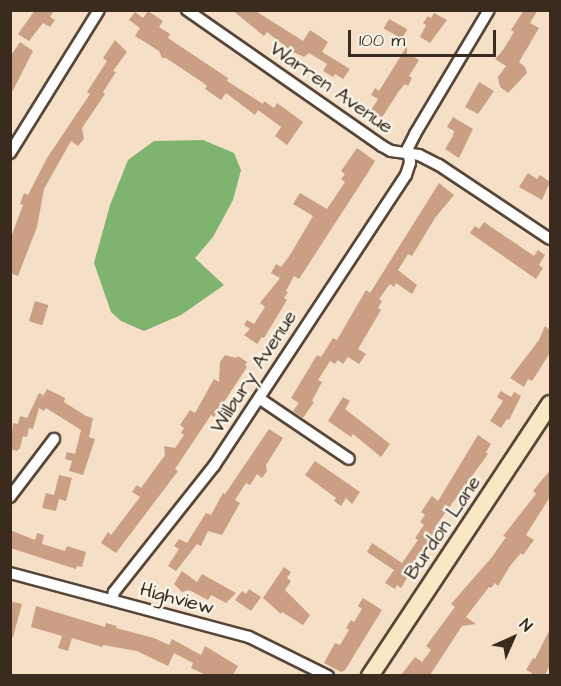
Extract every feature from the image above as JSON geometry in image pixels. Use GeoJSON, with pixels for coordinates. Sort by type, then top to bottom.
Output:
{"type":"FeatureCollection","features":[{"type":"Feature","properties":{"kind":"street"},"geometry":{"type":"LineString","coordinates":[[10,153],[99,10]]}},
{"type":"Feature","properties":{"kind":"street","name":"Warren Avenue"},"geometry":{"type":"LineString","coordinates":[[187,10],[382,146],[408,155],[419,155],[439,165],[550,239]]}},
{"type":"Feature","properties":{"kind":"street","name":"Wilbury Avenue"},"geometry":{"type":"LineString","coordinates":[[112,600],[114,592],[214,466],[406,175],[408,148],[415,134],[489,10]]}},
{"type":"Feature","properties":{"kind":"street"},"geometry":{"type":"LineString","coordinates":[[260,399],[349,459]]}},
{"type":"Feature","properties":{"kind":"street","name":"Burdon Lane"},"geometry":{"type":"LineString","coordinates":[[370,675],[550,407]]}},
{"type":"Feature","properties":{"kind":"street"},"geometry":{"type":"LineString","coordinates":[[10,497],[54,439]]}},
{"type":"Feature","properties":{"kind":"street","name":"Highview"},"geometry":{"type":"LineString","coordinates":[[10,573],[262,641],[328,675]]}},
{"type":"Feature","properties":{"kind":"green space"},"geometry":{"type":"Polygon","coordinates":[[[203,140],[234,153],[241,170],[233,200],[213,237],[195,258],[224,285],[181,315],[144,331],[121,321],[111,312],[94,263],[110,205],[128,160],[154,141],[203,140]]]}},
{"type":"Feature","properties":{"kind":"building"},"geometry":{"type":"Polygon","coordinates":[[[35,10],[54,10],[50,17],[55,20],[50,27],[43,23],[29,41],[18,34],[35,10]]]}},
{"type":"Feature","properties":{"kind":"building"},"geometry":{"type":"Polygon","coordinates":[[[232,10],[254,10],[303,41],[310,30],[328,42],[322,52],[350,69],[343,79],[335,74],[333,77],[323,71],[327,64],[309,53],[304,57],[291,51],[267,32],[264,36],[232,10]]]}},
{"type":"Feature","properties":{"kind":"building"},"geometry":{"type":"Polygon","coordinates":[[[524,10],[538,10],[530,23],[539,28],[519,62],[525,67],[527,73],[508,93],[500,87],[498,77],[506,66],[495,59],[514,32],[511,30],[524,10]]]}},
{"type":"Feature","properties":{"kind":"building"},"geometry":{"type":"Polygon","coordinates":[[[148,11],[163,21],[159,27],[170,34],[168,38],[228,78],[227,81],[263,104],[264,101],[274,108],[277,103],[303,122],[287,145],[275,136],[281,127],[258,110],[255,115],[226,93],[221,100],[205,89],[207,86],[202,82],[166,58],[162,58],[159,51],[135,36],[140,28],[129,20],[135,12],[143,18],[148,11]]]}},
{"type":"Feature","properties":{"kind":"building"},"geometry":{"type":"Polygon","coordinates":[[[434,13],[447,20],[430,43],[420,37],[426,25],[423,23],[428,16],[431,18],[434,13]]]}},
{"type":"Feature","properties":{"kind":"building"},"geometry":{"type":"Polygon","coordinates":[[[389,19],[407,29],[402,39],[384,29],[389,19]]]}},
{"type":"Feature","properties":{"kind":"building"},"geometry":{"type":"Polygon","coordinates":[[[115,40],[127,52],[113,71],[116,72],[103,92],[105,94],[82,128],[84,139],[78,146],[71,141],[44,189],[37,227],[18,276],[10,273],[10,240],[23,205],[20,204],[24,193],[28,195],[47,158],[90,94],[87,92],[107,61],[103,58],[115,40]]]}},
{"type":"Feature","properties":{"kind":"building"},"geometry":{"type":"Polygon","coordinates":[[[20,42],[33,51],[10,96],[10,57],[20,42]]]}},
{"type":"Feature","properties":{"kind":"building"},"geometry":{"type":"Polygon","coordinates":[[[407,46],[407,57],[409,54],[419,60],[409,76],[412,78],[408,86],[405,84],[399,91],[381,119],[370,112],[378,99],[371,95],[375,88],[379,91],[407,46]]]}},
{"type":"Feature","properties":{"kind":"building"},"geometry":{"type":"Polygon","coordinates":[[[479,82],[494,91],[478,114],[465,107],[479,82]]]}},
{"type":"Feature","properties":{"kind":"building"},"geometry":{"type":"Polygon","coordinates":[[[453,117],[473,129],[459,158],[445,149],[453,136],[454,131],[447,127],[453,117]]]}},
{"type":"Feature","properties":{"kind":"building"},"geometry":{"type":"Polygon","coordinates":[[[357,148],[375,161],[299,279],[294,276],[286,291],[288,292],[284,298],[287,300],[264,338],[262,337],[257,344],[244,335],[250,329],[244,325],[247,320],[254,324],[265,307],[260,303],[280,278],[271,273],[276,264],[281,267],[290,255],[313,216],[293,204],[300,193],[327,209],[345,182],[341,179],[345,174],[341,171],[357,148]]]}},
{"type":"Feature","properties":{"kind":"building"},"geometry":{"type":"Polygon","coordinates":[[[528,173],[537,179],[540,175],[550,182],[542,200],[519,187],[528,173]]]}},
{"type":"Feature","properties":{"kind":"building"},"geometry":{"type":"Polygon","coordinates":[[[439,183],[454,195],[435,218],[412,256],[408,254],[398,270],[417,285],[412,294],[396,283],[394,287],[390,284],[379,299],[382,301],[378,308],[381,310],[358,349],[366,354],[359,364],[348,357],[343,364],[338,360],[335,364],[330,361],[318,380],[322,382],[312,401],[314,402],[303,418],[293,411],[299,403],[291,398],[317,355],[321,357],[333,338],[337,340],[366,290],[370,293],[439,183]]]}},
{"type":"Feature","properties":{"kind":"building"},"geometry":{"type":"Polygon","coordinates":[[[484,222],[534,256],[538,250],[545,255],[539,265],[543,268],[536,279],[470,233],[475,226],[479,229],[484,222]]]}},
{"type":"Feature","properties":{"kind":"building"},"geometry":{"type":"Polygon","coordinates":[[[35,301],[48,305],[42,325],[29,321],[35,301]]]}},
{"type":"Feature","properties":{"kind":"building"},"geometry":{"type":"Polygon","coordinates":[[[545,326],[550,330],[550,353],[532,381],[528,379],[524,387],[510,378],[539,340],[545,326]]]}},
{"type":"Feature","properties":{"kind":"building"},"geometry":{"type":"Polygon","coordinates":[[[225,355],[236,358],[238,356],[247,362],[245,365],[247,367],[214,417],[211,415],[175,469],[178,471],[116,553],[101,543],[108,532],[111,535],[140,497],[132,492],[137,485],[141,488],[165,455],[164,446],[175,448],[184,435],[181,433],[184,428],[180,425],[190,410],[195,413],[214,379],[219,382],[220,362],[225,355]]]}},
{"type":"Feature","properties":{"kind":"building"},"geometry":{"type":"Polygon","coordinates":[[[47,389],[65,398],[64,402],[86,416],[93,418],[89,437],[95,439],[83,475],[69,471],[72,461],[65,459],[67,452],[75,454],[81,430],[46,408],[44,411],[39,408],[33,429],[29,428],[27,437],[23,436],[20,448],[17,451],[10,449],[13,423],[18,424],[20,416],[27,418],[39,393],[43,395],[42,398],[47,389]]]}},
{"type":"Feature","properties":{"kind":"building"},"geometry":{"type":"Polygon","coordinates":[[[501,391],[511,397],[514,392],[521,396],[509,420],[507,419],[501,428],[490,421],[503,401],[497,397],[501,391]]]}},
{"type":"Feature","properties":{"kind":"building"},"geometry":{"type":"Polygon","coordinates":[[[343,397],[350,401],[345,409],[390,444],[381,457],[353,434],[351,437],[328,421],[343,397]]]}},
{"type":"Feature","properties":{"kind":"building"},"geometry":{"type":"Polygon","coordinates":[[[269,429],[283,438],[266,465],[267,471],[262,478],[257,474],[250,485],[246,483],[235,500],[240,503],[222,535],[208,531],[201,546],[197,544],[176,571],[168,566],[179,549],[174,546],[179,539],[187,543],[206,513],[211,515],[223,493],[225,494],[269,429]]]}},
{"type":"Feature","properties":{"kind":"building"},"geometry":{"type":"Polygon","coordinates":[[[478,435],[491,444],[486,452],[488,454],[435,527],[433,537],[409,568],[409,575],[401,588],[397,585],[395,589],[385,583],[394,570],[367,552],[372,543],[402,563],[418,540],[415,538],[424,525],[420,522],[425,515],[421,512],[432,496],[438,501],[478,435]]]}},
{"type":"Feature","properties":{"kind":"building"},"geometry":{"type":"Polygon","coordinates":[[[315,461],[360,492],[352,504],[346,498],[341,506],[334,501],[336,498],[305,475],[315,461]]]}},
{"type":"Feature","properties":{"kind":"building"},"geometry":{"type":"Polygon","coordinates":[[[550,470],[550,497],[526,535],[534,540],[523,555],[521,553],[510,566],[498,586],[495,583],[491,588],[489,587],[466,617],[476,624],[462,626],[430,675],[401,675],[415,657],[422,662],[431,650],[426,646],[455,607],[451,604],[492,557],[506,537],[503,536],[536,494],[533,491],[550,470]]]}},
{"type":"Feature","properties":{"kind":"building"},"geometry":{"type":"Polygon","coordinates":[[[59,475],[72,478],[66,501],[59,499],[56,511],[42,508],[46,493],[54,495],[59,475]]]}},
{"type":"Feature","properties":{"kind":"building"},"geometry":{"type":"Polygon","coordinates":[[[10,530],[35,540],[37,533],[44,535],[42,544],[65,551],[67,546],[86,552],[82,567],[77,566],[76,569],[10,548],[10,530]]]}},
{"type":"Feature","properties":{"kind":"building"},"geometry":{"type":"Polygon","coordinates":[[[284,567],[291,572],[287,578],[291,581],[285,590],[310,615],[303,625],[282,612],[281,614],[263,598],[284,567]]]}},
{"type":"Feature","properties":{"kind":"building"},"geometry":{"type":"Polygon","coordinates":[[[182,571],[197,582],[202,574],[236,593],[226,603],[211,595],[208,600],[189,590],[182,592],[174,584],[182,571]]]}},
{"type":"Feature","properties":{"kind":"building"},"geometry":{"type":"Polygon","coordinates":[[[249,589],[261,597],[251,611],[235,600],[242,591],[246,594],[249,589]]]}},
{"type":"Feature","properties":{"kind":"building"},"geometry":{"type":"Polygon","coordinates":[[[363,598],[382,610],[345,670],[341,672],[324,663],[335,643],[340,645],[349,630],[346,628],[351,620],[354,622],[362,609],[358,606],[363,598]]]}},
{"type":"Feature","properties":{"kind":"building"},"geometry":{"type":"Polygon","coordinates":[[[10,601],[22,604],[13,637],[10,637],[10,601]]]}},
{"type":"Feature","properties":{"kind":"building"},"geometry":{"type":"Polygon","coordinates":[[[36,606],[105,627],[106,623],[117,626],[116,628],[154,638],[169,645],[172,639],[201,655],[205,646],[238,666],[233,675],[206,675],[191,668],[193,663],[174,653],[168,666],[137,651],[103,645],[102,647],[72,638],[68,651],[58,648],[62,636],[31,627],[36,606]]]}},
{"type":"Feature","properties":{"kind":"building"},"geometry":{"type":"Polygon","coordinates":[[[550,629],[550,665],[545,675],[530,675],[532,673],[526,670],[533,658],[535,659],[550,629]]]}}]}
